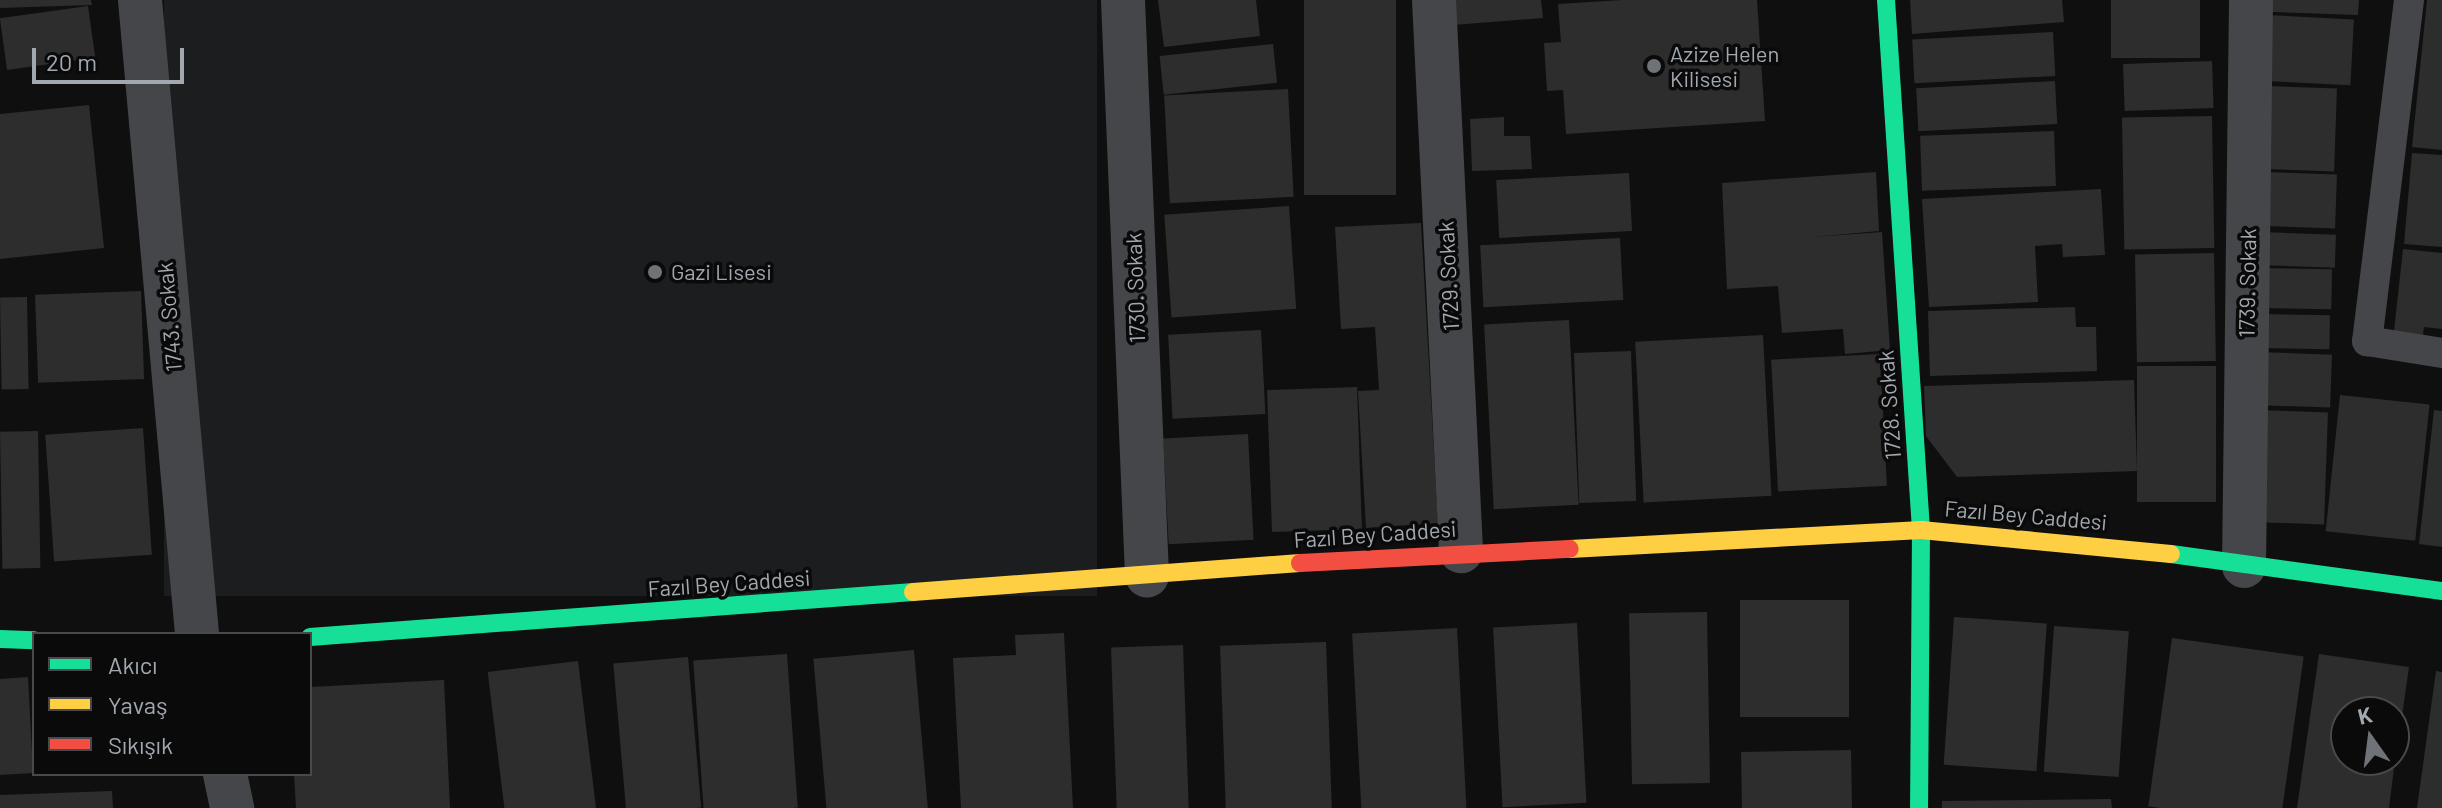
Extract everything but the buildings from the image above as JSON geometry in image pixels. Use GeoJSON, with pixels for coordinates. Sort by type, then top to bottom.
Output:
{"type":"FeatureCollection","features":[{"type":"Feature","properties":{"kind":"street","name":"1743. Sokak"},"geometry":{"type":"LineString","coordinates":[[140,0],[197,632]]}},
{"type":"Feature","properties":{"kind":"street","name":"1730. Sokak"},"geometry":{"type":"LineString","coordinates":[[1123,0],[1147,576]]}},
{"type":"Feature","properties":{"kind":"street","name":"1729. Sokak"},"geometry":{"type":"LineString","coordinates":[[1434,0],[1461,551]]}},
{"type":"Feature","properties":{"kind":"street","name":"1728. Sokak"},"geometry":{"type":"LineString","coordinates":[[1886,0],[1921,530],[1919,808]]}},
{"type":"Feature","properties":{"kind":"street","name":"1739. Sokak"},"geometry":{"type":"LineString","coordinates":[[2244,566],[2251,0]]}},
{"type":"Feature","properties":{"kind":"street","name":"Fazıl Bey Caddesi"},"geometry":{"type":"LineString","coordinates":[[312,637],[1461,551],[1685,546],[1921,530],[2143,550],[2442,591]]}},
{"type":"Feature","properties":{"kind":"street"},"geometry":{"type":"LineString","coordinates":[[0,639],[32,640]]}},
{"type":"Feature","properties":{"kind":"street"},"geometry":{"type":"LineString","coordinates":[[225,776],[232,808]]}},
{"type":"Feature","properties":{"kind":"lane"},"geometry":{"type":"LineString","coordinates":[[2409,0],[2367,341],[2442,353]]}},
{"type":"Feature","properties":{"kind":"shaded area","name":"Gazi Lisesi"},"geometry":{"type":"Polygon","coordinates":[[[164,0],[1097,0],[1097,596],[164,596],[164,0]]]}},
{"type":"Feature","properties":{"kind":"traffic: fast"},"geometry":{"type":"LineString","coordinates":[[1886,0],[1921,530],[1919,808]]}},
{"type":"Feature","properties":{"kind":"traffic: fast"},"geometry":{"type":"LineString","coordinates":[[2171,554],[2442,591]]}},
{"type":"Feature","properties":{"kind":"traffic: fast"},"geometry":{"type":"LineString","coordinates":[[312,637],[913,592]]}},
{"type":"Feature","properties":{"kind":"traffic: fast"},"geometry":{"type":"LineString","coordinates":[[0,639],[32,640]]}},
{"type":"Feature","properties":{"kind":"traffic: slow"},"geometry":{"type":"LineString","coordinates":[[1570,549],[1921,530],[2171,554]]}},
{"type":"Feature","properties":{"kind":"traffic: slow"},"geometry":{"type":"LineString","coordinates":[[913,592],[1300,563]]}},
{"type":"Feature","properties":{"kind":"traffic: jam"},"geometry":{"type":"LineString","coordinates":[[1300,563],[1570,549]]}},
{"type":"Feature","properties":{"kind":"place","name":"Azize Helen Kilisesi"},"geometry":{"type":"Point","coordinates":[1654,66]}},
{"type":"Feature","properties":{"kind":"place","name":"Gazi Lisesi"},"geometry":{"type":"Point","coordinates":[655,272]}}]}
